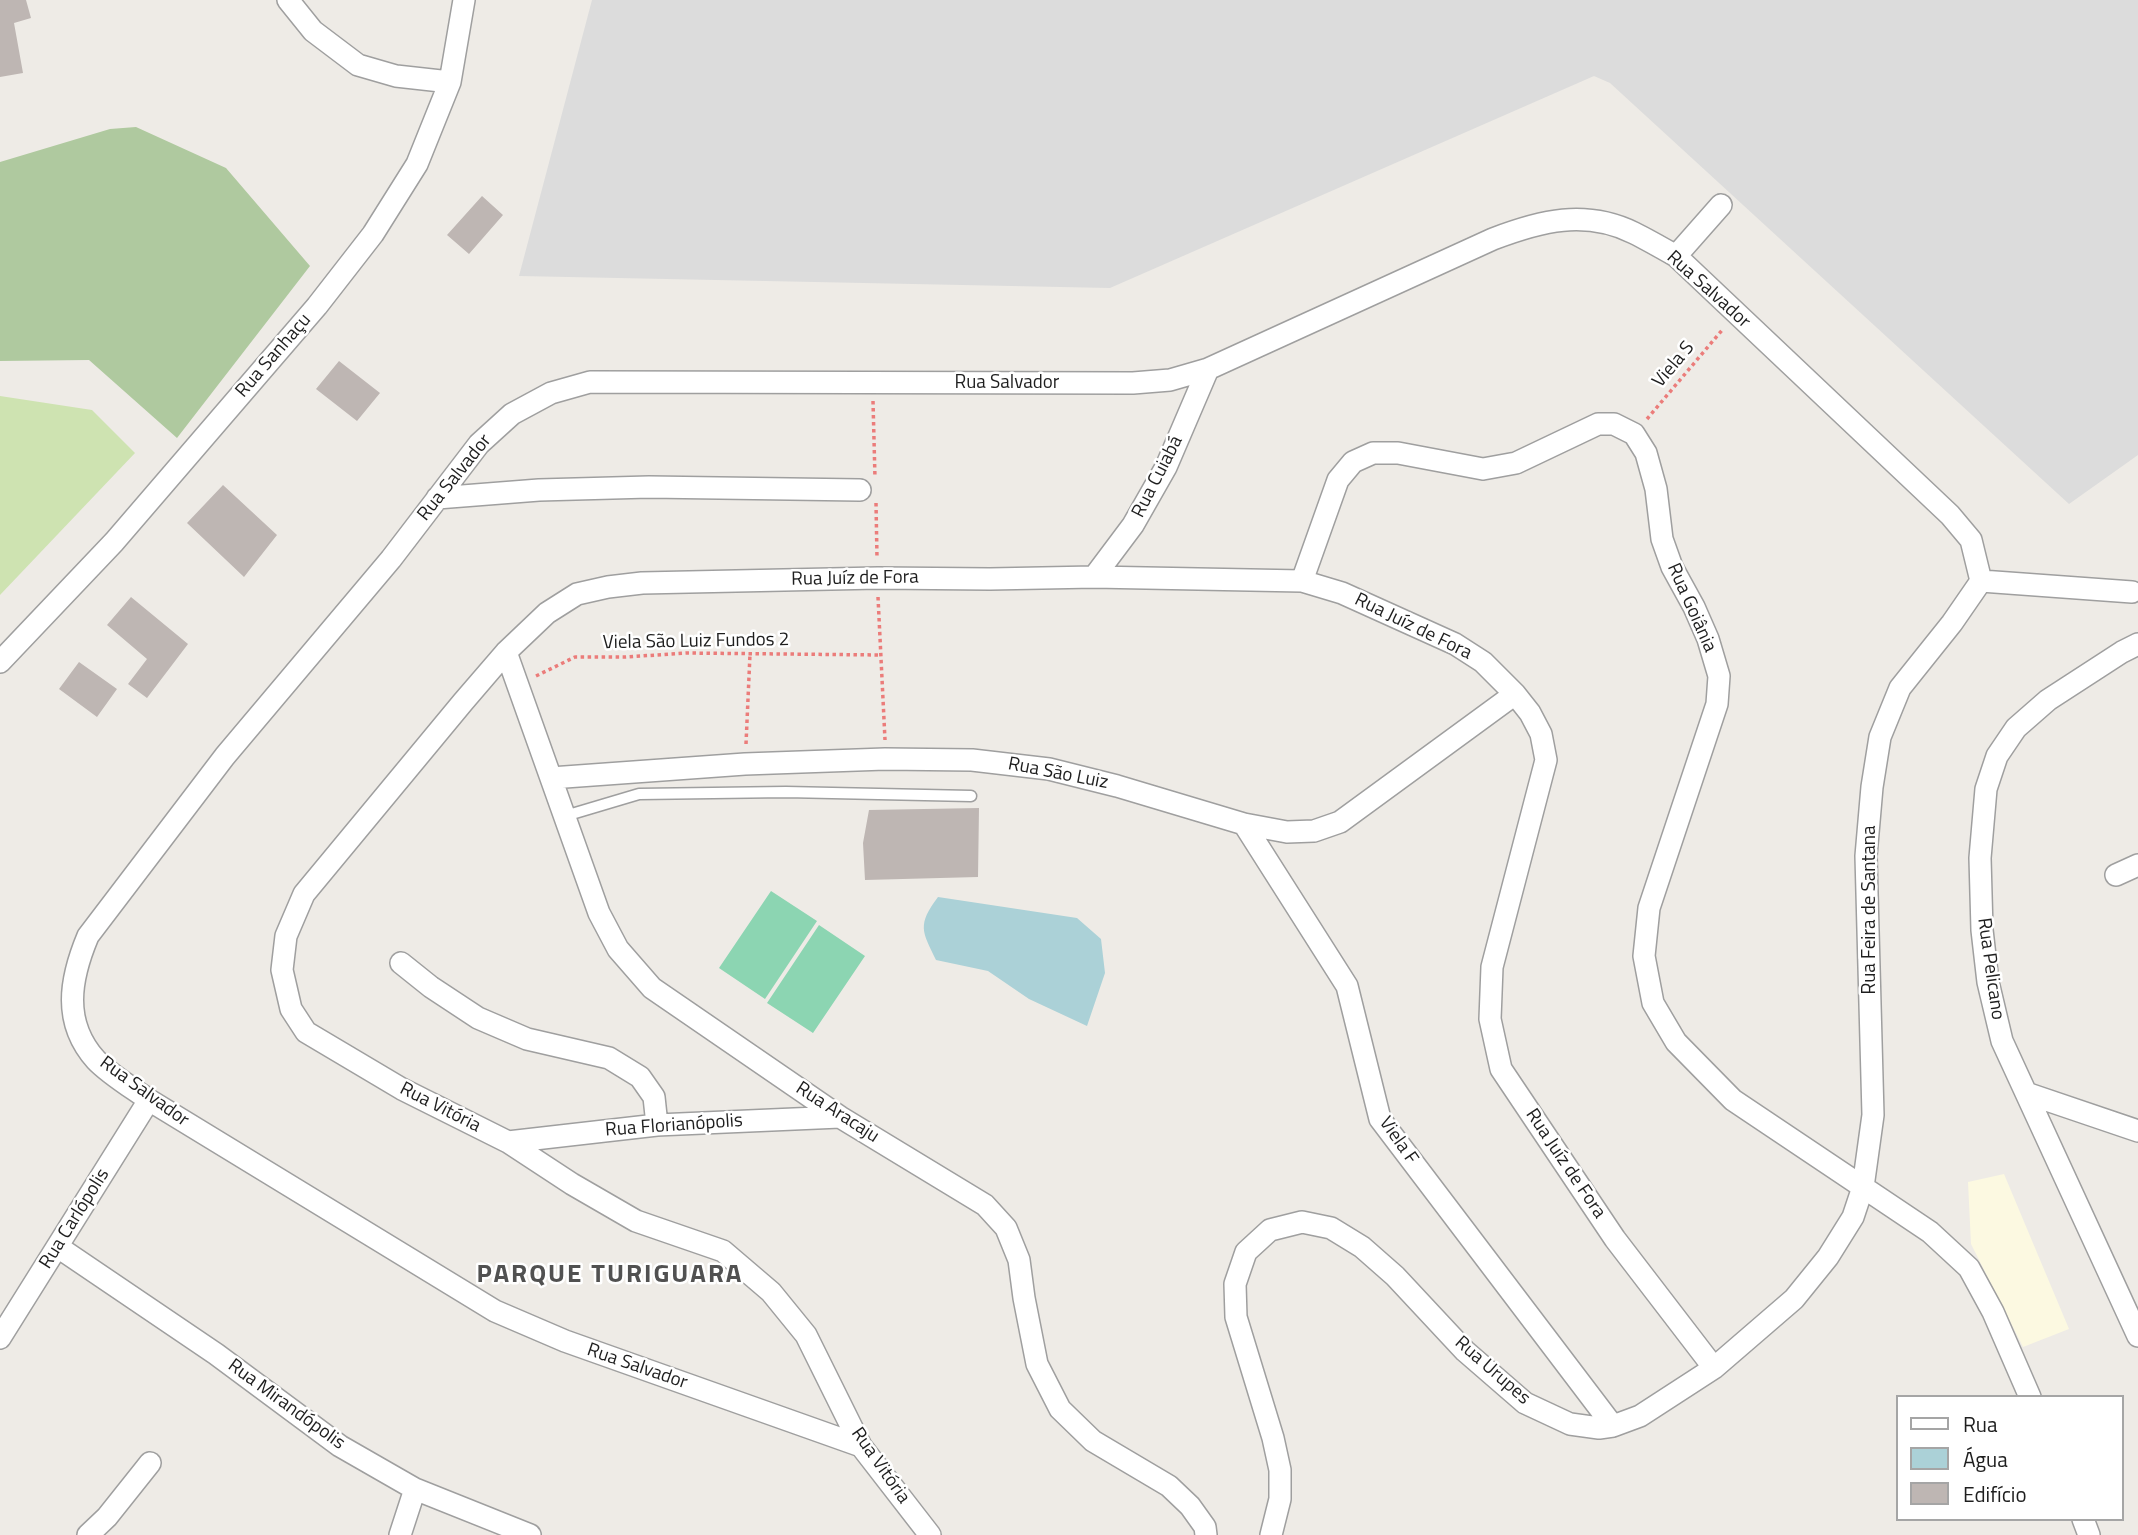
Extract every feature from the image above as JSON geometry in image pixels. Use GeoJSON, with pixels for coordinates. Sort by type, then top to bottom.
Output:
{"type":"FeatureCollection","features":[{"type":"Feature","properties":{"kind":"street"},"geometry":{"type":"LineString","coordinates":[[288,0],[313,31],[358,65],[396,76],[450,82]]}},
{"type":"Feature","properties":{"kind":"street","name":"Rua Sanhaçu"},"geometry":{"type":"LineString","coordinates":[[0,662],[114,542],[317,306],[373,234],[417,164],[450,82],[464,0]]}},
{"type":"Feature","properties":{"kind":"street"},"geometry":{"type":"LineString","coordinates":[[1676,256],[1721,205]]}},
{"type":"Feature","properties":{"kind":"street","name":"Rua Salvador"},"geometry":{"type":"LineString","coordinates":[[861,1446],[565,1341],[495,1311],[149,1100],[97,1060],[78,1032],[71,998],[77,963],[88,936],[225,756],[391,559],[480,444],[512,414],[551,393],[590,382],[1133,383],[1170,380],[1208,369],[1522,228],[1562,219],[1596,220],[1632,232],[1676,256],[1950,515],[1971,540],[1981,581]]}},
{"type":"Feature","properties":{"kind":"street","name":"Rua Cuiabá"},"geometry":{"type":"LineString","coordinates":[[1094,577],[1133,525],[1166,467],[1208,369]]}},
{"type":"Feature","properties":{"kind":"street"},"geometry":{"type":"LineString","coordinates":[[1302,581],[1338,480],[1353,462],[1373,453],[1398,453],[1483,469],[1516,463],[1598,424],[1614,424],[1634,434]]}},
{"type":"Feature","properties":{"kind":"street","name":"Rua Goiânia"},"geometry":{"type":"LineString","coordinates":[[1634,434],[1646,453],[1656,489],[1662,540],[1672,567],[1704,629],[1719,676],[1717,704],[1649,908],[1644,956],[1653,1003],[1676,1042],[1733,1100],[1863,1187]]}},
{"type":"Feature","properties":{"kind":"street"},"geometry":{"type":"LineString","coordinates":[[437,498],[539,490],[649,487],[860,490]]}},
{"type":"Feature","properties":{"kind":"street","name":"Rua Juíz de Fora"},"geometry":{"type":"LineString","coordinates":[[547,613],[577,594],[642,583],[1094,577],[1302,581],[1342,593],[1455,644],[1483,662],[1530,713],[1541,734],[1546,760],[1492,967],[1490,1019],[1501,1069],[1615,1239],[1714,1367]]}},
{"type":"Feature","properties":{"kind":"street"},"geometry":{"type":"LineString","coordinates":[[1981,581],[2132,592]]}},
{"type":"Feature","properties":{"kind":"street","name":"Rua Feira de Santana"},"geometry":{"type":"LineString","coordinates":[[1863,1187],[1873,1115],[1866,856],[1872,787],[1880,737],[1900,688],[1952,623],[1981,581]]}},
{"type":"Feature","properties":{"kind":"street","name":"Rua Vitória"},"geometry":{"type":"LineString","coordinates":[[547,613],[506,652],[304,894],[286,936],[282,970],[290,1009],[306,1031],[402,1089],[508,1142],[572,1184],[636,1221],[723,1251],[771,1292],[806,1335],[861,1446],[930,1535]]}},
{"type":"Feature","properties":{"kind":"street","name":"Rua Pelicano"},"geometry":{"type":"LineString","coordinates":[[2138,644],[2048,700],[2016,728],[1997,756],[1986,789],[1980,858],[1982,930],[1988,982],[2002,1041],[2138,1336]]}},
{"type":"Feature","properties":{"kind":"street","name":"Rua Aracaju"},"geometry":{"type":"LineString","coordinates":[[506,652],[599,913],[618,949],[652,988],[840,1117],[985,1205],[1006,1228],[1019,1260],[1037,1364],[1060,1409],[1093,1441],[1169,1486],[1190,1506],[1204,1532]]}},
{"type":"Feature","properties":{"kind":"street","name":"Rua São Luiz"},"geometry":{"type":"LineString","coordinates":[[551,779],[745,764],[972,760],[1049,769],[1244,824],[1287,832],[1314,831],[1340,822],[1515,694]]}},
{"type":"Feature","properties":{"kind":"street","name":"Viela F"},"geometry":{"type":"LineString","coordinates":[[1244,824],[1347,986],[1380,1119],[1612,1426]]}},
{"type":"Feature","properties":{"kind":"street"},"geometry":{"type":"LineString","coordinates":[[2116,875],[2138,864]]}},
{"type":"Feature","properties":{"kind":"street"},"geometry":{"type":"LineString","coordinates":[[401,963],[430,987],[478,1018],[527,1039],[609,1058],[640,1077],[654,1097],[657,1125]]}},
{"type":"Feature","properties":{"kind":"street"},"geometry":{"type":"LineString","coordinates":[[2026,1093],[2138,1131]]}},
{"type":"Feature","properties":{"kind":"street","name":"Rua Carlópolis"},"geometry":{"type":"LineString","coordinates":[[0,1338],[149,1100]]}},
{"type":"Feature","properties":{"kind":"street","name":"Rua Florianópolis"},"geometry":{"type":"LineString","coordinates":[[508,1142],[657,1125],[840,1117]]}},
{"type":"Feature","properties":{"kind":"street"},"geometry":{"type":"LineString","coordinates":[[1863,1187],[1930,1232],[1969,1268],[1993,1312],[2029,1395]]}},
{"type":"Feature","properties":{"kind":"street","name":"Rua Urupes"},"geometry":{"type":"LineString","coordinates":[[1271,1535],[1280,1499],[1280,1470],[1273,1438],[1236,1317],[1235,1284],[1246,1252],[1270,1230],[1302,1223],[1331,1228],[1362,1247],[1395,1276],[1465,1351],[1525,1403],[1570,1424],[1599,1428],[1640,1416],[1714,1367],[1794,1299],[1828,1257],[1853,1216],[1863,1187]]}},
{"type":"Feature","properties":{"kind":"street","name":"Rua Mirandópolis"},"geometry":{"type":"LineString","coordinates":[[58,1247],[216,1353],[340,1446],[415,1489],[530,1535]]}},
{"type":"Feature","properties":{"kind":"street"},"geometry":{"type":"LineString","coordinates":[[88,1535],[107,1517],[150,1463]]}},
{"type":"Feature","properties":{"kind":"street"},"geometry":{"type":"LineString","coordinates":[[400,1535],[415,1489]]}},
{"type":"Feature","properties":{"kind":"lane"},"geometry":{"type":"LineString","coordinates":[[565,816],[639,794],[786,792],[971,796]]}},
{"type":"Feature","properties":{"kind":"path","name":"Viela S"},"geometry":{"type":"LineString","coordinates":[[1634,434],[1736,314]]}},
{"type":"Feature","properties":{"kind":"path","name":"Viela São Luiz Fundos 2"},"geometry":{"type":"LineString","coordinates":[[518,685],[575,657],[687,653],[881,656]]}},
{"type":"Feature","properties":{"kind":"path"},"geometry":{"type":"LineString","coordinates":[[745,764],[750,653]]}},
{"type":"Feature","properties":{"kind":"shaded area"},"geometry":{"type":"Polygon","coordinates":[[[592,0],[2138,0],[2138,455],[2069,504],[1610,83],[1594,76],[1110,288],[519,276],[592,0]]]}},
{"type":"Feature","properties":{"kind":"shaded area"},"geometry":{"type":"Polygon","coordinates":[[[2004,1174],[2069,1329],[2023,1347],[1971,1244],[1968,1182],[2004,1174]]]}},
{"type":"Feature","properties":{"kind":"green space"},"geometry":{"type":"Polygon","coordinates":[[[136,127],[226,168],[310,266],[177,438],[89,360],[0,361],[0,162],[110,129],[136,127]]]}},
{"type":"Feature","properties":{"kind":"green space"},"geometry":{"type":"Polygon","coordinates":[[[0,396],[92,410],[135,453],[0,595],[0,396]]]}},
{"type":"Feature","properties":{"kind":"green space"},"geometry":{"type":"Polygon","coordinates":[[[771,891],[817,921],[765,999],[719,968],[771,891]]]}},
{"type":"Feature","properties":{"kind":"green space"},"geometry":{"type":"Polygon","coordinates":[[[819,925],[865,956],[813,1033],[767,1003],[819,925]]]}},
{"type":"Feature","properties":{"kind":"water"},"geometry":{"type":"Polygon","coordinates":[[[938,897],[1077,918],[1101,939],[1105,973],[1087,1026],[1029,999],[988,971],[936,960],[927,942],[924,922],[938,897]]]}},
{"type":"Feature","properties":{"kind":"building"},"geometry":{"type":"Polygon","coordinates":[[[0,0],[26,0],[31,18],[14,23],[23,73],[0,77],[0,0]]]}},
{"type":"Feature","properties":{"kind":"building"},"geometry":{"type":"Polygon","coordinates":[[[482,196],[503,215],[469,254],[447,235],[482,196]]]}},
{"type":"Feature","properties":{"kind":"building"},"geometry":{"type":"Polygon","coordinates":[[[339,361],[380,393],[357,421],[316,389],[339,361]]]}},
{"type":"Feature","properties":{"kind":"building"},"geometry":{"type":"Polygon","coordinates":[[[223,485],[277,535],[244,577],[187,523],[223,485]]]}},
{"type":"Feature","properties":{"kind":"building"},"geometry":{"type":"Polygon","coordinates":[[[131,597],[188,644],[147,698],[128,684],[147,659],[107,625],[131,597]]]}},
{"type":"Feature","properties":{"kind":"building"},"geometry":{"type":"Polygon","coordinates":[[[79,662],[117,689],[97,717],[59,689],[79,662]]]}},
{"type":"Feature","properties":{"kind":"building"},"geometry":{"type":"Polygon","coordinates":[[[979,808],[978,877],[865,880],[863,843],[869,810],[979,808]]]}},
{"type":"Feature","properties":{"kind":"district","name":"PARQUE TURIGUARA"},"geometry":{"type":"Point","coordinates":[610,1276]}}]}
